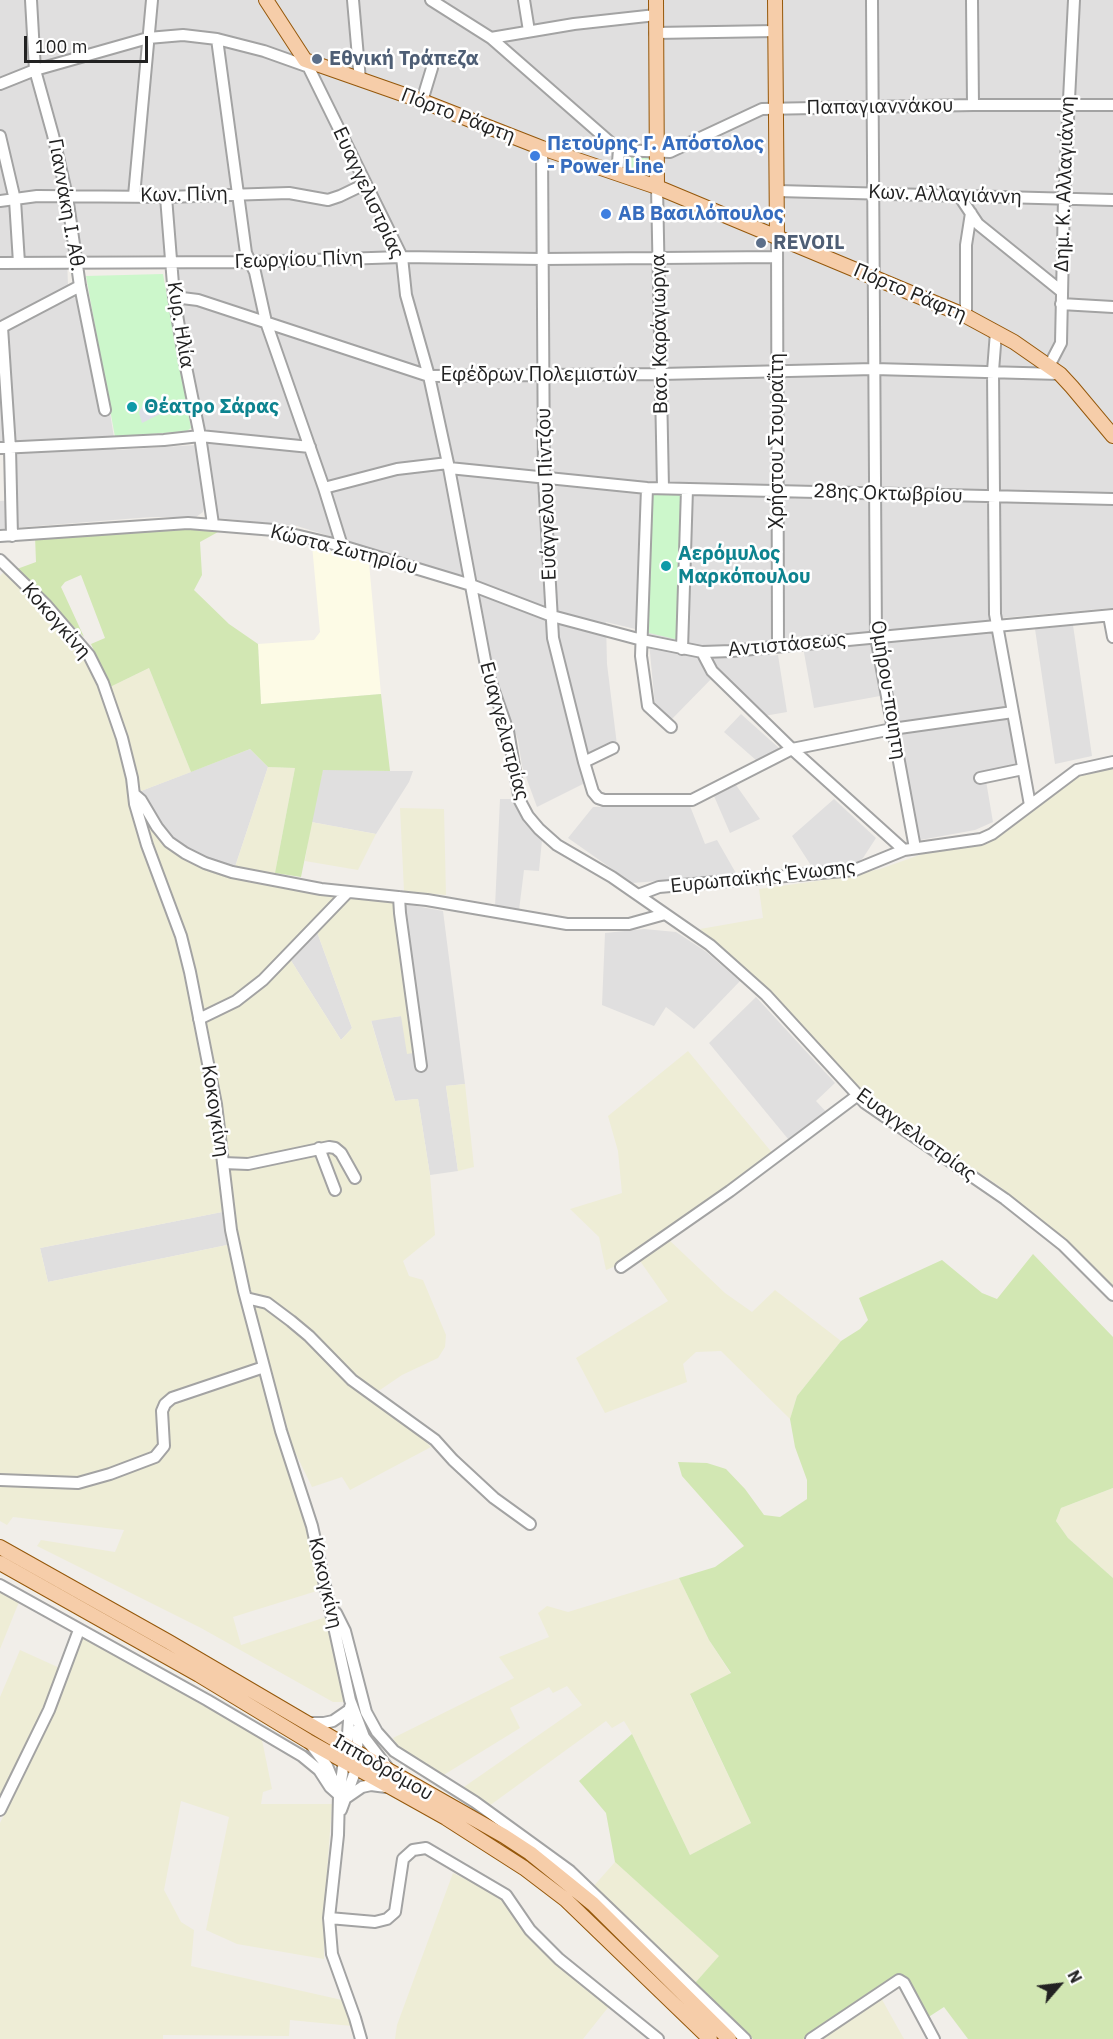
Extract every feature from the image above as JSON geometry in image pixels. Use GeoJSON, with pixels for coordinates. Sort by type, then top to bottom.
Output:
{"type":"FeatureCollection","features":[{"type":"Feature","properties":{"kind":"main road"},"geometry":{"type":"LineString","coordinates":[[266,0],[307,64]]}},
{"type":"Feature","properties":{"kind":"main road","name":"Βασ. Καράγιωργα"},"geometry":{"type":"LineString","coordinates":[[656,0],[657,187]]}},
{"type":"Feature","properties":{"kind":"main road"},"geometry":{"type":"LineString","coordinates":[[775,0],[777,236]]}},
{"type":"Feature","properties":{"kind":"main road","name":"Πόρτο Ράφτη"},"geometry":{"type":"LineString","coordinates":[[307,64],[422,101],[542,148],[657,187],[966,316],[996,332],[1054,370],[1072,387],[1113,436]]}},
{"type":"Feature","properties":{"kind":"main road","name":"Ιπποδρόμου"},"geometry":{"type":"LineString","coordinates":[[0,1547],[504,1836],[551,1869],[593,1904],[729,2039]]}},
{"type":"Feature","properties":{"kind":"main road","name":"Ιπποδρόμου"},"geometry":{"type":"LineString","coordinates":[[0,1563],[199,1675],[349,1765],[446,1818],[524,1868],[566,1900],[710,2039]]}},
{"type":"Feature","properties":{"kind":"street","name":"Γιαννάκη Ι. Αθ."},"geometry":{"type":"LineString","coordinates":[[31,0],[35,70],[53,135],[66,196],[80,286],[105,410]]}},
{"type":"Feature","properties":{"kind":"street"},"geometry":{"type":"LineString","coordinates":[[134,196],[152,0]]}},
{"type":"Feature","properties":{"kind":"street"},"geometry":{"type":"LineString","coordinates":[[353,0],[360,80]]}},
{"type":"Feature","properties":{"kind":"street"},"geometry":{"type":"LineString","coordinates":[[431,0],[491,38],[619,150],[657,153]]}},
{"type":"Feature","properties":{"kind":"street"},"geometry":{"type":"LineString","coordinates":[[524,0],[529,31]]}},
{"type":"Feature","properties":{"kind":"street","name":"Ομήρου-ποιητη"},"geometry":{"type":"LineString","coordinates":[[872,0],[876,637],[909,850]]}},
{"type":"Feature","properties":{"kind":"street"},"geometry":{"type":"LineString","coordinates":[[972,0],[973,105]]}},
{"type":"Feature","properties":{"kind":"street","name":"Δημ. Κ. Αλλαγιάννη"},"geometry":{"type":"LineString","coordinates":[[1054,370],[1061,342],[1064,199],[1074,0]]}},
{"type":"Feature","properties":{"kind":"street"},"geometry":{"type":"LineString","coordinates":[[491,38],[656,15]]}},
{"type":"Feature","properties":{"kind":"street"},"geometry":{"type":"LineString","coordinates":[[656,33],[776,31]]}},
{"type":"Feature","properties":{"kind":"street"},"geometry":{"type":"LineString","coordinates":[[0,84],[35,70],[148,38],[183,35],[217,39],[307,64]]}},
{"type":"Feature","properties":{"kind":"street"},"geometry":{"type":"LineString","coordinates":[[217,39],[246,253],[255,272],[266,322],[342,546]]}},
{"type":"Feature","properties":{"kind":"street","name":"Ευαγγελιστρίας"},"geometry":{"type":"LineString","coordinates":[[307,64],[402,257],[408,306],[429,376],[487,671],[508,730],[516,784],[524,809],[550,840],[638,895],[710,945],[766,995],[865,1103],[1005,1199],[1063,1245],[1113,1295]]}},
{"type":"Feature","properties":{"kind":"street"},"geometry":{"type":"LineString","coordinates":[[422,101],[432,68]]}},
{"type":"Feature","properties":{"kind":"street","name":"Παπαγιαννάκου"},"geometry":{"type":"LineString","coordinates":[[657,153],[670,152],[762,109],[1113,105]]}},
{"type":"Feature","properties":{"kind":"street"},"geometry":{"type":"LineString","coordinates":[[0,136],[15,200],[19,263]]}},
{"type":"Feature","properties":{"kind":"street","name":"Ευάγγελου Πίντζου"},"geometry":{"type":"LineString","coordinates":[[542,148],[544,478],[553,638],[593,792],[598,798],[604,800],[692,800],[792,749]]}},
{"type":"Feature","properties":{"kind":"street"},"geometry":{"type":"LineString","coordinates":[[617,174],[619,150]]}},
{"type":"Feature","properties":{"kind":"street","name":"Κων. Πίνη"},"geometry":{"type":"LineString","coordinates":[[0,201],[37,196],[289,193],[328,200],[365,183]]}},
{"type":"Feature","properties":{"kind":"street","name":"Βασ. Καράγιωργα"},"geometry":{"type":"LineString","coordinates":[[657,187],[663,488]]}},
{"type":"Feature","properties":{"kind":"street","name":"Κων. Αλλαγιάννη"},"geometry":{"type":"LineString","coordinates":[[777,191],[1113,200]]}},
{"type":"Feature","properties":{"kind":"street","name":"Κυρ. Ηλία"},"geometry":{"type":"LineString","coordinates":[[166,196],[174,297],[201,436],[213,524]]}},
{"type":"Feature","properties":{"kind":"street"},"geometry":{"type":"LineString","coordinates":[[960,197],[978,224],[1061,291]]}},
{"type":"Feature","properties":{"kind":"street"},"geometry":{"type":"LineString","coordinates":[[966,316],[966,245],[971,213]]}},
{"type":"Feature","properties":{"kind":"street","name":"Χρήστου Στουραΐτη"},"geometry":{"type":"LineString","coordinates":[[777,236],[778,646]]}},
{"type":"Feature","properties":{"kind":"street","name":"Γεωργίου Πίνη"},"geometry":{"type":"LineString","coordinates":[[0,263],[250,262],[402,257],[542,259],[777,257]]}},
{"type":"Feature","properties":{"kind":"street"},"geometry":{"type":"LineString","coordinates":[[12,536],[5,448],[1,328],[80,286]]}},
{"type":"Feature","properties":{"kind":"street","name":"Εφέδρων Πολεμιστών"},"geometry":{"type":"LineString","coordinates":[[174,297],[198,300],[429,376],[874,369],[1054,370]]}},
{"type":"Feature","properties":{"kind":"street"},"geometry":{"type":"LineString","coordinates":[[1061,304],[1113,307]]}},
{"type":"Feature","properties":{"kind":"street"},"geometry":{"type":"LineString","coordinates":[[996,332],[993,371],[994,604],[1030,805]]}},
{"type":"Feature","properties":{"kind":"street"},"geometry":{"type":"LineString","coordinates":[[5,448],[201,436],[310,447]]}},
{"type":"Feature","properties":{"kind":"street","name":"28ης Οκτωβρίου"},"geometry":{"type":"LineString","coordinates":[[324,488],[397,469],[448,465],[544,478],[647,488],[1113,499]]}},
{"type":"Feature","properties":{"kind":"street"},"geometry":{"type":"LineString","coordinates":[[647,488],[642,657],[648,706],[671,727]]}},
{"type":"Feature","properties":{"kind":"street"},"geometry":{"type":"LineString","coordinates":[[682,649],[687,489]]}},
{"type":"Feature","properties":{"kind":"street","name":"Κώστα Σωτηρίου"},"geometry":{"type":"LineString","coordinates":[[0,536],[147,525],[213,524],[274,530],[342,546],[471,585]]}},
{"type":"Feature","properties":{"kind":"street","name":"Κοκογκίνη"},"geometry":{"type":"LineString","coordinates":[[0,560],[46,605],[89,655],[103,683],[122,738],[147,845],[181,936],[216,1104],[234,1251],[289,1457],[312,1526],[350,1705]]}},
{"type":"Feature","properties":{"kind":"street","name":"Αντιστάσεως"},"geometry":{"type":"LineString","coordinates":[[471,585],[552,616],[642,640],[702,652],[1111,615]]}},
{"type":"Feature","properties":{"kind":"street"},"geometry":{"type":"LineString","coordinates":[[1111,615],[1113,637]]}},
{"type":"Feature","properties":{"kind":"street"},"geometry":{"type":"LineString","coordinates":[[702,652],[712,671],[792,749],[909,850]]}},
{"type":"Feature","properties":{"kind":"street"},"geometry":{"type":"LineString","coordinates":[[792,749],[892,729],[1013,712]]}},
{"type":"Feature","properties":{"kind":"street"},"geometry":{"type":"LineString","coordinates":[[584,762],[613,748]]}},
{"type":"Feature","properties":{"kind":"street","name":"Ευρωπαϊκής Ένωσης"},"geometry":{"type":"LineString","coordinates":[[638,895],[659,887],[855,870],[909,850],[981,839],[992,834],[1077,770],[1113,762]]}},
{"type":"Feature","properties":{"kind":"street"},"geometry":{"type":"LineString","coordinates":[[980,778],[1023,769]]}},
{"type":"Feature","properties":{"kind":"street"},"geometry":{"type":"LineString","coordinates":[[134,794],[141,800],[169,842],[185,854],[232,872],[347,893],[399,897],[567,924],[629,924],[665,914]]}},
{"type":"Feature","properties":{"kind":"street"},"geometry":{"type":"LineString","coordinates":[[200,1019],[236,1001],[263,980],[347,893]]}},
{"type":"Feature","properties":{"kind":"street"},"geometry":{"type":"LineString","coordinates":[[399,897],[421,1066]]}},
{"type":"Feature","properties":{"kind":"street"},"geometry":{"type":"LineString","coordinates":[[621,1267],[730,1191],[858,1095]]}},
{"type":"Feature","properties":{"kind":"street"},"geometry":{"type":"LineString","coordinates":[[223,1163],[248,1164],[329,1147],[341,1153],[355,1178]]}},
{"type":"Feature","properties":{"kind":"street"},"geometry":{"type":"LineString","coordinates":[[319,1148],[334,1190]]}},
{"type":"Feature","properties":{"kind":"street"},"geometry":{"type":"LineString","coordinates":[[246,1298],[267,1303],[309,1336],[352,1380],[435,1440],[453,1460],[494,1497],[530,1524]]}},
{"type":"Feature","properties":{"kind":"street"},"geometry":{"type":"LineString","coordinates":[[0,1480],[78,1483],[110,1474],[155,1456],[164,1446],[162,1412],[165,1404],[172,1398],[264,1367]]}},
{"type":"Feature","properties":{"kind":"street"},"geometry":{"type":"LineString","coordinates":[[0,1585],[207,1700],[302,1756],[319,1770],[330,1787],[342,1796]]}},
{"type":"Feature","properties":{"kind":"street"},"geometry":{"type":"LineString","coordinates":[[328,1596],[345,1631],[366,1712],[377,1732],[394,1750],[475,1802],[570,1871],[745,2039]]}},
{"type":"Feature","properties":{"kind":"street"},"geometry":{"type":"LineString","coordinates":[[0,1810],[49,1710],[79,1630]]}},
{"type":"Feature","properties":{"kind":"street"},"geometry":{"type":"LineString","coordinates":[[305,1722],[324,1724],[342,1716],[350,1705]]}},
{"type":"Feature","properties":{"kind":"street"},"geometry":{"type":"LineString","coordinates":[[350,1705],[373,1750],[393,1774]]}},
{"type":"Feature","properties":{"kind":"street"},"geometry":{"type":"LineString","coordinates":[[350,1705],[352,1750]]}},
{"type":"Feature","properties":{"kind":"street"},"geometry":{"type":"LineString","coordinates":[[358,1722],[338,1819],[329,1918],[332,1954],[355,2018],[360,2039]]}},
{"type":"Feature","properties":{"kind":"street"},"geometry":{"type":"LineString","coordinates":[[308,1741],[327,1766],[342,1796]]}},
{"type":"Feature","properties":{"kind":"street"},"geometry":{"type":"LineString","coordinates":[[342,1796],[369,1785],[390,1788]]}},
{"type":"Feature","properties":{"kind":"street"},"geometry":{"type":"LineString","coordinates":[[329,1918],[375,1922],[387,1919],[395,1911],[403,1859],[413,1850],[426,1848],[506,1895],[530,1930],[560,1959],[658,2039]]}},
{"type":"Feature","properties":{"kind":"street"},"geometry":{"type":"LineString","coordinates":[[811,2039],[900,1980],[904,1983],[934,2039]]}},
{"type":"Feature","properties":{"kind":"shaded area"},"geometry":{"type":"Polygon","coordinates":[[[0,0],[1113,0],[1113,616],[1111,608],[990,619],[1017,768],[985,775],[993,822],[975,830],[920,840],[891,694],[814,708],[801,636],[768,641],[770,656],[778,655],[787,712],[764,716],[718,672],[672,719],[655,705],[648,632],[606,622],[607,664],[617,745],[579,762],[585,783],[537,807],[522,766],[518,740],[488,657],[474,581],[297,526],[218,518],[206,433],[189,356],[174,255],[67,256],[68,287],[77,301],[102,414],[110,413],[116,450],[196,445],[206,502],[203,512],[196,517],[151,517],[0,529],[0,501],[15,500],[13,444],[0,445],[0,0]]]}},
{"type":"Feature","properties":{"kind":"shaded area"},"geometry":{"type":"Polygon","coordinates":[[[157,402],[164,412],[142,423],[140,410],[144,404],[157,402]]]}},
{"type":"Feature","properties":{"kind":"shaded area"},"geometry":{"type":"Polygon","coordinates":[[[312,545],[369,563],[381,694],[261,704],[258,644],[314,640],[320,632],[312,545]]]}},
{"type":"Feature","properties":{"kind":"shaded area"},"geometry":{"type":"Polygon","coordinates":[[[1073,625],[1092,756],[1055,764],[1035,629],[1073,625]]]}},
{"type":"Feature","properties":{"kind":"shaded area"},"geometry":{"type":"Polygon","coordinates":[[[741,714],[780,749],[757,761],[724,732],[741,714]]]}},
{"type":"Feature","properties":{"kind":"shaded area"},"geometry":{"type":"Polygon","coordinates":[[[250,749],[268,767],[235,867],[213,862],[191,852],[172,838],[155,818],[141,791],[250,749]]]}},
{"type":"Feature","properties":{"kind":"shaded area"},"geometry":{"type":"Polygon","coordinates":[[[323,769],[413,771],[409,782],[376,834],[311,822],[323,769]]]}},
{"type":"Feature","properties":{"kind":"shaded area"},"geometry":{"type":"Polygon","coordinates":[[[736,785],[760,819],[730,833],[714,796],[736,785]]]}},
{"type":"Feature","properties":{"kind":"shaded area"},"geometry":{"type":"Polygon","coordinates":[[[500,799],[512,799],[530,828],[542,840],[539,871],[524,870],[519,910],[495,907],[500,799]]]}},
{"type":"Feature","properties":{"kind":"shaded area"},"geometry":{"type":"Polygon","coordinates":[[[834,799],[876,838],[858,862],[812,867],[792,836],[834,799]]]}},
{"type":"Feature","properties":{"kind":"shaded area"},"geometry":{"type":"Polygon","coordinates":[[[690,806],[705,844],[717,840],[737,875],[632,883],[568,838],[593,807],[690,806]]]}},
{"type":"Feature","properties":{"kind":"shaded area"},"geometry":{"type":"Polygon","coordinates":[[[405,904],[443,911],[465,1084],[446,1086],[458,1171],[430,1175],[418,1099],[395,1101],[371,1020],[401,1016],[425,1051],[405,904]]]}},
{"type":"Feature","properties":{"kind":"shaded area"},"geometry":{"type":"Polygon","coordinates":[[[644,929],[676,932],[705,951],[740,981],[694,1029],[666,1007],[654,1026],[602,1005],[605,933],[644,929]]]}},
{"type":"Feature","properties":{"kind":"shaded area"},"geometry":{"type":"Polygon","coordinates":[[[317,932],[352,1028],[341,1040],[290,959],[317,932]]]}},
{"type":"Feature","properties":{"kind":"shaded area"},"geometry":{"type":"Polygon","coordinates":[[[756,997],[835,1083],[816,1101],[830,1116],[793,1145],[709,1043],[756,997]]]}},
{"type":"Feature","properties":{"kind":"shaded area"},"geometry":{"type":"Polygon","coordinates":[[[222,1212],[227,1245],[48,1282],[40,1248],[222,1212]]]}},
{"type":"Feature","properties":{"kind":"green space"},"geometry":{"type":"Polygon","coordinates":[[[631,157],[653,158],[653,169],[646,173],[629,167],[631,157]]]}},
{"type":"Feature","properties":{"kind":"green space"},"geometry":{"type":"Polygon","coordinates":[[[163,274],[191,428],[187,431],[115,437],[86,276],[163,274]]]}},
{"type":"Feature","properties":{"kind":"green space"},"geometry":{"type":"Polygon","coordinates":[[[650,493],[684,493],[679,640],[645,632],[650,493]]]}},
{"type":"Feature","properties":{"kind":"green space"},"geometry":{"type":"Polygon","coordinates":[[[216,526],[218,532],[200,542],[202,575],[194,590],[229,624],[258,644],[261,704],[381,694],[390,771],[323,770],[301,877],[275,873],[295,768],[268,767],[250,749],[191,772],[149,668],[110,687],[91,644],[105,638],[81,575],[65,582],[61,587],[84,637],[17,569],[36,562],[35,536],[216,526]]]}},
{"type":"Feature","properties":{"kind":"green space"},"geometry":{"type":"Polygon","coordinates":[[[4,572],[71,641],[84,658],[102,697],[121,757],[135,825],[181,958],[208,1082],[222,1212],[40,1248],[48,1282],[227,1245],[261,1374],[305,1520],[320,1590],[233,1617],[241,1645],[326,1617],[344,1702],[333,1702],[201,1628],[37,1546],[41,1540],[115,1552],[124,1530],[13,1517],[7,1525],[0,1521],[0,576],[4,572]]]}},
{"type":"Feature","properties":{"kind":"green space"},"geometry":{"type":"Polygon","coordinates":[[[149,668],[191,772],[141,791],[110,687],[149,668]]]}},
{"type":"Feature","properties":{"kind":"green space"},"geometry":{"type":"Polygon","coordinates":[[[268,767],[295,768],[275,873],[235,867],[268,767]]]}},
{"type":"Feature","properties":{"kind":"green space"},"geometry":{"type":"Polygon","coordinates":[[[1113,768],[1113,1287],[1077,1250],[999,1186],[867,1098],[768,991],[700,929],[763,918],[759,889],[839,878],[880,869],[928,852],[988,841],[1077,773],[1113,768]]]}},
{"type":"Feature","properties":{"kind":"green space"},"geometry":{"type":"Polygon","coordinates":[[[400,808],[444,809],[446,895],[404,891],[400,808]]]}},
{"type":"Feature","properties":{"kind":"green space"},"geometry":{"type":"Polygon","coordinates":[[[142,812],[186,858],[340,894],[290,959],[341,1040],[352,1028],[317,932],[347,895],[405,904],[425,1051],[407,1054],[401,1016],[371,1021],[395,1101],[418,1099],[430,1175],[435,1235],[403,1261],[409,1276],[423,1280],[446,1335],[445,1347],[438,1358],[402,1375],[377,1392],[353,1376],[431,1447],[350,1490],[342,1477],[312,1487],[293,1448],[248,1289],[240,1251],[232,1208],[217,1074],[194,964],[185,931],[142,812]]]}},
{"type":"Feature","properties":{"kind":"green space"},"geometry":{"type":"Polygon","coordinates":[[[311,822],[376,834],[358,870],[305,861],[311,822]]]}},
{"type":"Feature","properties":{"kind":"green space"},"geometry":{"type":"Polygon","coordinates":[[[688,1051],[774,1155],[623,1263],[606,1270],[599,1237],[570,1209],[622,1193],[618,1151],[608,1116],[688,1051]]]}},
{"type":"Feature","properties":{"kind":"green space"},"geometry":{"type":"Polygon","coordinates":[[[465,1084],[474,1167],[458,1171],[446,1086],[465,1084]]]}},
{"type":"Feature","properties":{"kind":"green space"},"geometry":{"type":"Polygon","coordinates":[[[667,1238],[725,1293],[752,1312],[775,1290],[841,1341],[797,1396],[790,1419],[721,1351],[696,1352],[683,1364],[687,1382],[605,1413],[576,1358],[668,1301],[638,1258],[667,1238]]]}},
{"type":"Feature","properties":{"kind":"green space"},"geometry":{"type":"Polygon","coordinates":[[[1033,1254],[1113,1337],[1113,1488],[1061,1508],[1056,1521],[1068,1538],[1113,1578],[1113,2039],[968,2039],[944,2007],[927,2018],[903,1976],[896,1976],[803,2039],[753,2039],[695,1983],[719,1956],[615,1862],[606,1813],[579,1781],[632,1734],[690,1855],[751,1823],[690,1694],[731,1673],[709,1640],[679,1578],[715,1567],[744,1546],[682,1476],[678,1462],[707,1463],[726,1469],[745,1489],[764,1515],[780,1517],[807,1499],[807,1480],[795,1447],[790,1419],[797,1396],[841,1341],[860,1329],[868,1320],[859,1298],[942,1260],[982,1293],[997,1299],[1033,1254]]]}},
{"type":"Feature","properties":{"kind":"green space"},"geometry":{"type":"Polygon","coordinates":[[[1113,1488],[1113,1578],[1068,1538],[1056,1521],[1061,1508],[1113,1488]]]}},
{"type":"Feature","properties":{"kind":"green space"},"geometry":{"type":"Polygon","coordinates":[[[679,1578],[709,1640],[731,1674],[690,1695],[751,1823],[690,1855],[624,1721],[612,1728],[606,1721],[489,1806],[461,1789],[582,1705],[567,1686],[553,1693],[549,1687],[510,1708],[520,1728],[442,1776],[399,1748],[393,1738],[514,1678],[499,1657],[549,1637],[538,1613],[547,1606],[568,1612],[679,1578]]]}},
{"type":"Feature","properties":{"kind":"green space"},"geometry":{"type":"Polygon","coordinates":[[[0,1590],[19,1602],[0,1649],[0,1590]]]}},
{"type":"Feature","properties":{"kind":"green space"},"geometry":{"type":"Polygon","coordinates":[[[81,1636],[205,1704],[262,1740],[272,1789],[263,1792],[261,1804],[332,1804],[324,1915],[324,1959],[237,1944],[206,1930],[229,1817],[181,1801],[164,1890],[181,1922],[194,1930],[191,1966],[342,2000],[352,2026],[290,2020],[289,2036],[163,2035],[163,2039],[0,2039],[0,1823],[36,1750],[71,1668],[81,1636]]]}},
{"type":"Feature","properties":{"kind":"green space"},"geometry":{"type":"Polygon","coordinates":[[[20,1650],[62,1669],[0,1797],[0,1697],[20,1650]]]}},
{"type":"Feature","properties":{"kind":"green space"},"geometry":{"type":"Polygon","coordinates":[[[615,1862],[720,1956],[695,1983],[592,1888],[615,1862]]]}},
{"type":"Feature","properties":{"kind":"green space"},"geometry":{"type":"Polygon","coordinates":[[[453,1873],[501,1899],[527,1934],[610,2005],[583,2039],[395,2039],[397,2025],[453,1873]]]}},
{"type":"Feature","properties":{"kind":"green space"},"geometry":{"type":"Polygon","coordinates":[[[880,1996],[904,2039],[814,2039],[880,1996]]]}},
{"type":"Feature","properties":{"kind":"place","name":"Εθνική Τράπεζα"},"geometry":{"type":"Point","coordinates":[317,59]}},
{"type":"Feature","properties":{"kind":"place","name":"Πετούρης Γ. Απόστολος - Power Line"},"geometry":{"type":"Point","coordinates":[535,156]}},
{"type":"Feature","properties":{"kind":"place","name":"ΑΒ Βασιλόπουλος"},"geometry":{"type":"Point","coordinates":[606,214]}},
{"type":"Feature","properties":{"kind":"place","name":"REVOIL"},"geometry":{"type":"Point","coordinates":[761,243]}},
{"type":"Feature","properties":{"kind":"place","name":"Θέατρο Σάρας"},"geometry":{"type":"Point","coordinates":[132,407]}},
{"type":"Feature","properties":{"kind":"place","name":"Αερόμυλος Μαρκόπουλου"},"geometry":{"type":"Point","coordinates":[666,566]}}]}
